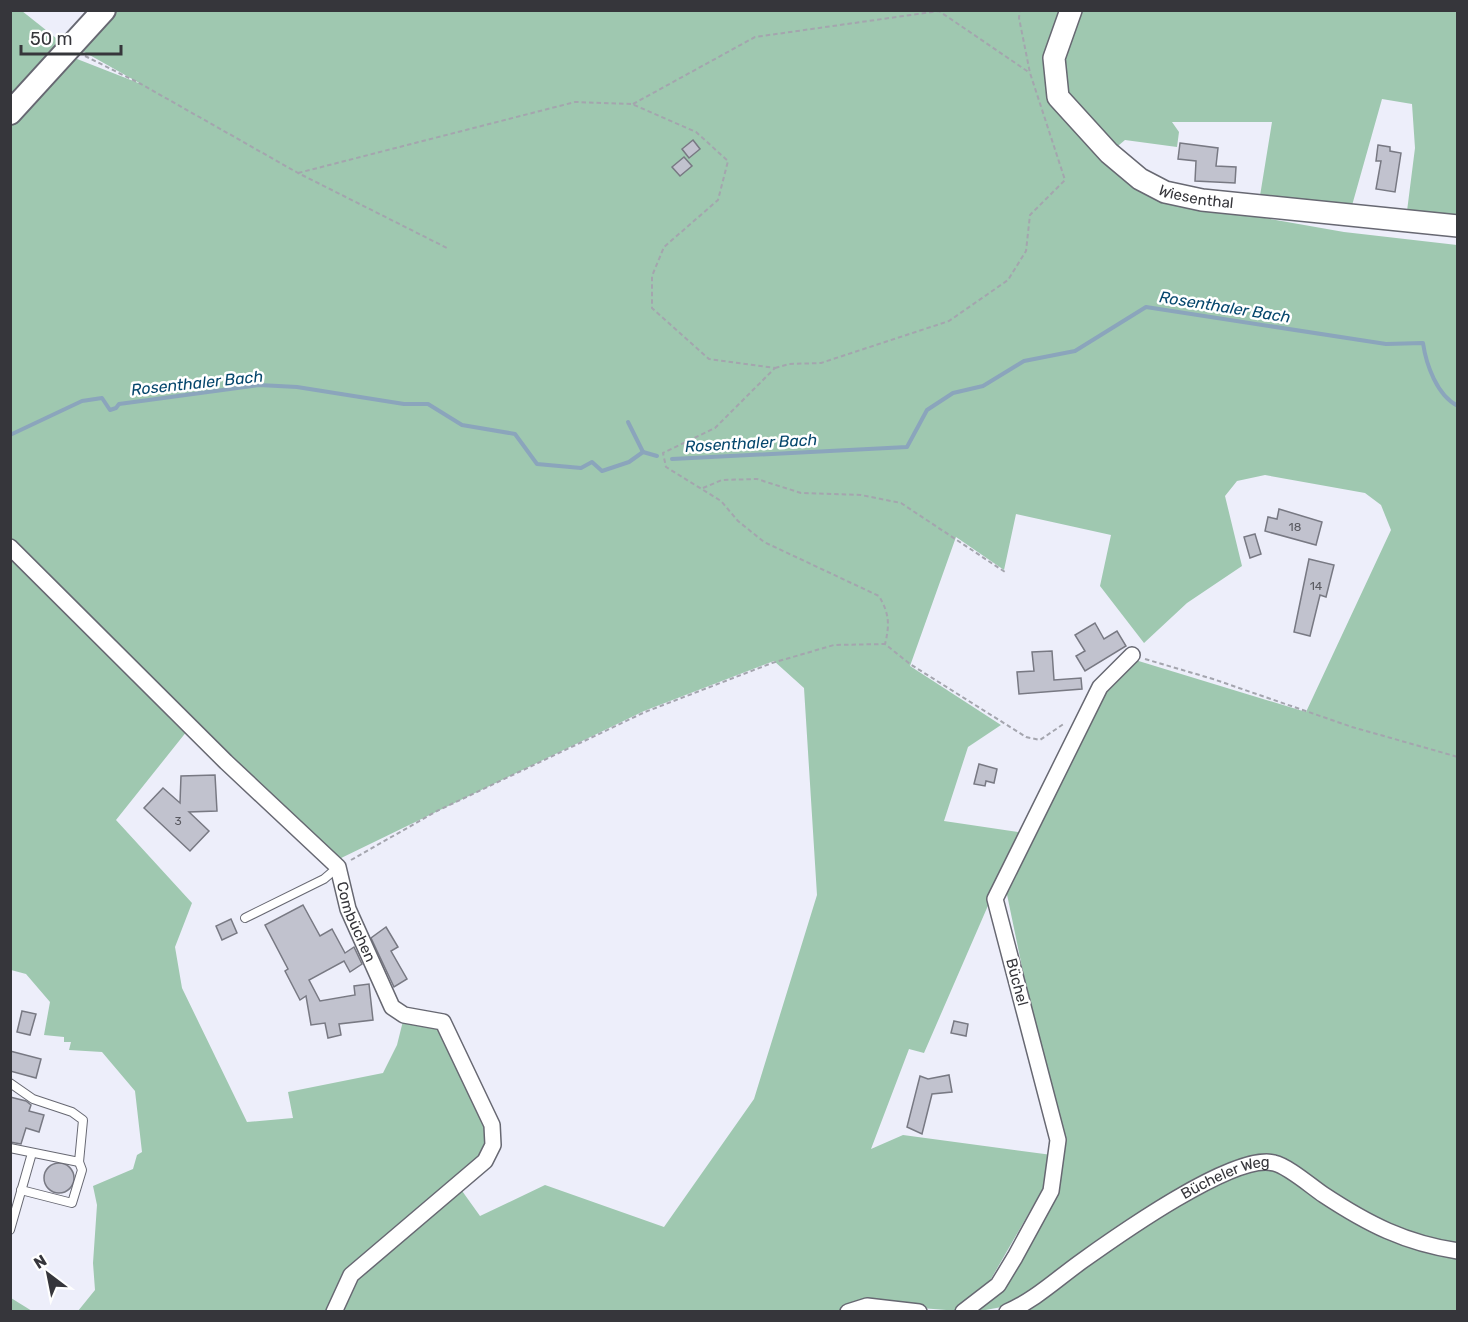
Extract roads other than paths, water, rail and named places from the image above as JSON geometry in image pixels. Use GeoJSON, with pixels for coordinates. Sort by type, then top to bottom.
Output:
{"type":"FeatureCollection","features":[{"type":"Feature","properties":{"kind":"main road"},"geometry":{"type":"LineString","coordinates":[[10,113],[104,10]]}},
{"type":"Feature","properties":{"kind":"street","name":"Wiesenthal"},"geometry":{"type":"LineString","coordinates":[[1071,10],[1054,58],[1058,97],[1109,153],[1140,179],[1165,192],[1202,200],[1458,226]]}},
{"type":"Feature","properties":{"kind":"street","name":"Combüchen"},"geometry":{"type":"LineString","coordinates":[[10,547],[226,762],[338,867],[348,909],[392,1008],[404,1015],[443,1022],[492,1125],[493,1145],[485,1161],[351,1275],[334,1311]]}},
{"type":"Feature","properties":{"kind":"street","name":"Büchel"},"geometry":{"type":"LineString","coordinates":[[963,1311],[998,1285],[1051,1191],[1058,1140],[995,899],[1100,687],[1132,655]]}},
{"type":"Feature","properties":{"kind":"street","name":"Bücheler Weg"},"geometry":{"type":"LineString","coordinates":[[1007,1311],[1021,1306],[1083,1260],[1183,1196],[1246,1164],[1275,1163],[1347,1210],[1391,1235],[1432,1247],[1458,1251]]}},
{"type":"Feature","properties":{"kind":"street"},"geometry":{"type":"LineString","coordinates":[[848,1311],[867,1306],[919,1311]]}},
{"type":"Feature","properties":{"kind":"lane"},"geometry":{"type":"LineString","coordinates":[[245,918],[324,879],[338,867]]}},
{"type":"Feature","properties":{"kind":"lane"},"geometry":{"type":"LineString","coordinates":[[10,1083],[33,1099],[72,1112],[83,1120],[79,1162],[82,1170],[72,1203],[21,1190]]}},
{"type":"Feature","properties":{"kind":"lane"},"geometry":{"type":"LineString","coordinates":[[10,1148],[79,1162]]}},
{"type":"Feature","properties":{"kind":"lane"},"geometry":{"type":"LineString","coordinates":[[10,1230],[32,1153]]}},
{"type":"Feature","properties":{"kind":"waterway","name":"Rosenthaler Bach"},"geometry":{"type":"LineString","coordinates":[[672,459],[907,447],[927,410],[953,393],[983,386],[1024,361],[1075,351],[1146,307],[1386,344],[1423,343],[1430,370],[1438,387],[1458,406]]}},
{"type":"Feature","properties":{"kind":"waterway","name":"Rosenthaler Bach"},"geometry":{"type":"LineString","coordinates":[[10,435],[82,401],[102,398],[110,410],[119,404],[259,385],[297,387],[404,404],[428,404],[462,425],[515,434],[537,464],[581,468],[592,462],[602,471],[629,462],[643,452],[657,456]]}},
{"type":"Feature","properties":{"kind":"waterway"},"geometry":{"type":"LineString","coordinates":[[628,422],[643,452]]}}]}
